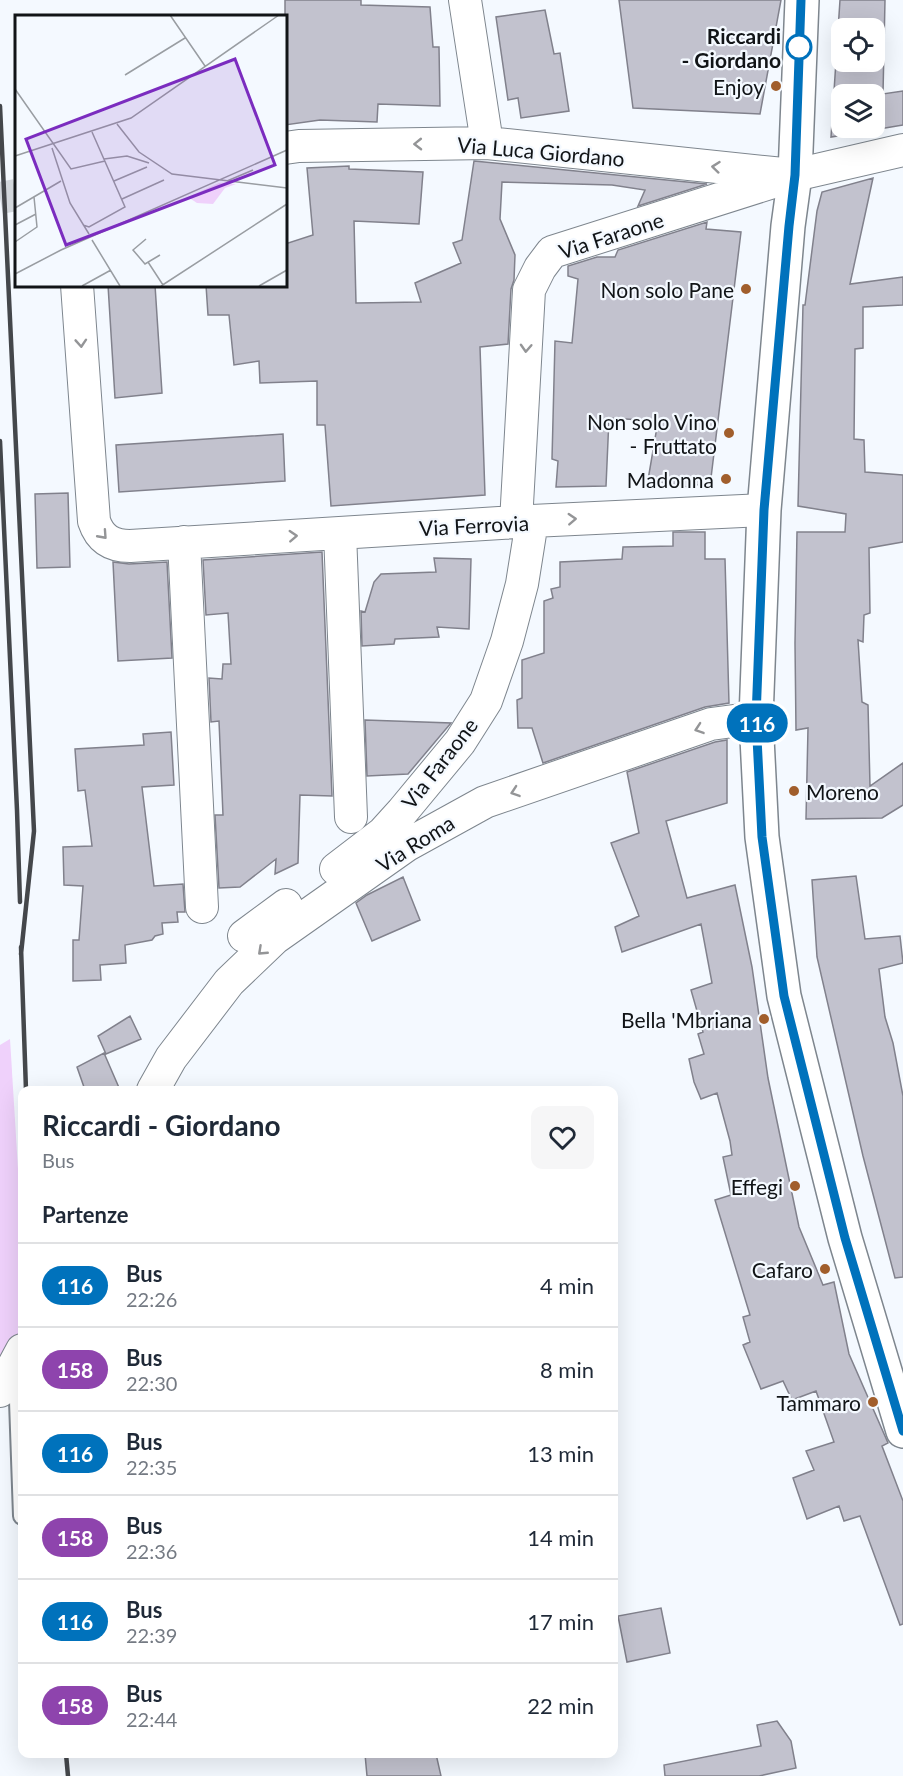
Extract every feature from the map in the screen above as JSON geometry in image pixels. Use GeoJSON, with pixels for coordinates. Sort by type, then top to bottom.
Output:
{"type":"FeatureCollection","features":[{"type":"Feature","properties":{"kind":"main road"},"geometry":{"type":"LineString","coordinates":[[801,0],[795,175],[764,510],[756,718],[762,837],[784,996],[845,1238],[903,1431]]}},
{"type":"Feature","properties":{"kind":"street"},"geometry":{"type":"LineString","coordinates":[[465,0],[487,143]]}},
{"type":"Feature","properties":{"kind":"street","name":"Via Luca Giordano"},"geometry":{"type":"LineString","coordinates":[[286,148],[487,143],[795,175]]}},
{"type":"Feature","properties":{"kind":"street"},"geometry":{"type":"LineString","coordinates":[[795,175],[903,150]]}},
{"type":"Feature","properties":{"kind":"street","name":"Via Faraone"},"geometry":{"type":"LineString","coordinates":[[244,936],[383,833],[460,742],[486,700],[507,641],[522,584],[529,290],[540,268],[552,252],[795,175]]}},
{"type":"Feature","properties":{"kind":"street","name":"Via Ferrovia"},"geometry":{"type":"LineString","coordinates":[[77,286],[94,521],[97,530],[111,543],[120,546],[764,510]]}},
{"type":"Feature","properties":{"kind":"street"},"geometry":{"type":"LineString","coordinates":[[340,533],[351,817]]}},
{"type":"Feature","properties":{"kind":"street"},"geometry":{"type":"LineString","coordinates":[[184,542],[202,907]]}},
{"type":"Feature","properties":{"kind":"street","name":"Via Roma"},"geometry":{"type":"LineString","coordinates":[[155,1086],[171,1058],[229,982],[275,938],[407,845],[485,802],[711,724],[756,718]]}},
{"type":"Feature","properties":{"kind":"street"},"geometry":{"type":"LineString","coordinates":[[0,1391],[18,1358]]}},
{"type":"Feature","properties":{"kind":"shaded area"},"geometry":{"type":"Polygon","coordinates":[[[10,1039],[18,1169],[18,1336],[0,1372],[0,1045],[10,1039]]]}},
{"type":"Feature","properties":{"kind":"building"},"geometry":{"type":"Polygon","coordinates":[[[285,0],[361,0],[361,5],[430,7],[433,47],[439,47],[440,106],[378,104],[377,122],[320,120],[286,125],[285,0]]]}},
{"type":"Feature","properties":{"kind":"building"},"geometry":{"type":"Polygon","coordinates":[[[619,0],[781,0],[760,114],[633,108],[619,0]]]}},
{"type":"Feature","properties":{"kind":"building"},"geometry":{"type":"Polygon","coordinates":[[[840,0],[885,0],[885,18],[839,18],[840,0]]]}},
{"type":"Feature","properties":{"kind":"building"},"geometry":{"type":"Polygon","coordinates":[[[545,10],[554,54],[560,53],[569,111],[521,118],[518,98],[508,100],[496,17],[545,10]]]}},
{"type":"Feature","properties":{"kind":"building"},"geometry":{"type":"Polygon","coordinates":[[[835,72],[883,72],[883,84],[834,84],[835,72]]]}},
{"type":"Feature","properties":{"kind":"building"},"geometry":{"type":"Polygon","coordinates":[[[903,91],[903,125],[885,128],[885,94],[903,91]]]}},
{"type":"Feature","properties":{"kind":"building"},"geometry":{"type":"Polygon","coordinates":[[[474,161],[707,184],[638,206],[645,190],[612,185],[502,182],[500,219],[515,255],[514,280],[511,289],[508,344],[480,347],[485,495],[331,506],[325,425],[317,425],[317,381],[260,383],[259,361],[234,365],[229,315],[208,315],[206,286],[286,286],[286,244],[313,235],[307,168],[349,166],[349,169],[423,172],[419,224],[354,221],[356,303],[421,302],[415,283],[461,263],[453,243],[462,240],[474,161]]]}},
{"type":"Feature","properties":{"kind":"building"},"geometry":{"type":"Polygon","coordinates":[[[873,178],[850,284],[903,277],[903,305],[863,307],[863,348],[855,349],[854,439],[864,440],[865,472],[903,475],[903,542],[869,548],[870,613],[864,615],[863,642],[858,640],[862,702],[868,705],[870,786],[903,763],[903,805],[882,818],[806,819],[808,728],[796,730],[797,532],[845,532],[846,514],[798,506],[803,305],[805,305],[817,211],[822,192],[873,178]]]}},
{"type":"Feature","properties":{"kind":"building"},"geometry":{"type":"Polygon","coordinates":[[[707,222],[706,229],[741,232],[710,486],[689,484],[688,487],[648,480],[658,421],[609,418],[606,486],[556,487],[558,461],[552,459],[555,341],[572,343],[578,279],[568,276],[568,266],[597,257],[615,257],[618,250],[707,222]]]}},
{"type":"Feature","properties":{"kind":"building"},"geometry":{"type":"Polygon","coordinates":[[[108,286],[155,286],[162,393],[115,398],[108,286]]]}},
{"type":"Feature","properties":{"kind":"building"},"geometry":{"type":"Polygon","coordinates":[[[283,434],[285,481],[119,492],[116,445],[283,434]]]}},
{"type":"Feature","properties":{"kind":"building"},"geometry":{"type":"Polygon","coordinates":[[[68,493],[70,567],[37,568],[35,494],[68,493]]]}},
{"type":"Feature","properties":{"kind":"building"},"geometry":{"type":"Polygon","coordinates":[[[673,532],[705,532],[705,559],[725,559],[729,703],[705,707],[543,763],[532,728],[518,728],[517,700],[522,698],[522,660],[544,653],[544,601],[553,598],[551,589],[560,587],[560,562],[622,559],[623,547],[673,546],[673,532]]]}},
{"type":"Feature","properties":{"kind":"building"},"geometry":{"type":"Polygon","coordinates":[[[322,552],[332,796],[300,795],[298,863],[275,874],[276,859],[240,887],[219,888],[215,815],[223,815],[219,721],[211,722],[209,678],[222,679],[223,664],[231,664],[228,613],[206,615],[203,560],[322,552]]]}},
{"type":"Feature","properties":{"kind":"building"},"geometry":{"type":"Polygon","coordinates":[[[434,558],[471,559],[469,629],[437,627],[439,637],[395,639],[394,644],[362,646],[361,611],[365,612],[374,582],[381,574],[436,572],[434,558]]]}},
{"type":"Feature","properties":{"kind":"building"},"geometry":{"type":"Polygon","coordinates":[[[113,562],[129,564],[167,562],[172,658],[118,661],[113,562]]]}},
{"type":"Feature","properties":{"kind":"building"},"geometry":{"type":"Polygon","coordinates":[[[365,720],[451,723],[408,774],[367,776],[365,720]]]}},
{"type":"Feature","properties":{"kind":"building"},"geometry":{"type":"Polygon","coordinates":[[[171,732],[174,785],[142,787],[154,886],[183,884],[185,912],[177,912],[178,922],[162,923],[163,934],[155,936],[152,940],[125,945],[126,963],[100,965],[101,980],[73,981],[73,940],[79,940],[83,886],[64,885],[63,847],[92,846],[85,790],[78,791],[75,749],[144,745],[143,734],[171,732]]]}},
{"type":"Feature","properties":{"kind":"building"},"geometry":{"type":"Polygon","coordinates":[[[727,740],[727,803],[666,821],[687,898],[735,885],[752,967],[768,1078],[799,1227],[823,1285],[834,1282],[849,1354],[888,1443],[882,1446],[903,1501],[903,1624],[900,1625],[860,1516],[844,1521],[839,1506],[807,1519],[793,1478],[814,1470],[806,1451],[834,1442],[816,1391],[792,1400],[783,1381],[761,1389],[743,1345],[750,1342],[743,1317],[750,1315],[715,1200],[731,1195],[723,1157],[732,1155],[730,1141],[717,1093],[701,1099],[694,1082],[689,1059],[704,1054],[698,1034],[703,1032],[691,990],[712,983],[701,924],[622,952],[615,927],[639,916],[611,843],[639,833],[627,772],[727,740]]]}},
{"type":"Feature","properties":{"kind":"building"},"geometry":{"type":"Polygon","coordinates":[[[856,876],[865,939],[900,936],[903,963],[879,969],[885,1017],[893,1043],[903,1096],[903,1277],[895,1278],[863,1156],[817,957],[812,880],[856,876]]]}},
{"type":"Feature","properties":{"kind":"building"},"geometry":{"type":"Polygon","coordinates":[[[403,877],[420,920],[372,941],[356,903],[403,877]]]}},
{"type":"Feature","properties":{"kind":"building"},"geometry":{"type":"Polygon","coordinates":[[[130,1016],[141,1039],[106,1054],[98,1036],[130,1016]]]}},
{"type":"Feature","properties":{"kind":"building"},"geometry":{"type":"Polygon","coordinates":[[[104,1053],[118,1086],[84,1086],[77,1067],[104,1053]]]}},
{"type":"Feature","properties":{"kind":"building"},"geometry":{"type":"Polygon","coordinates":[[[661,1608],[670,1653],[627,1662],[618,1616],[661,1608]]]}},
{"type":"Feature","properties":{"kind":"building"},"geometry":{"type":"Polygon","coordinates":[[[777,1721],[791,1741],[796,1768],[759,1776],[665,1776],[664,1765],[761,1746],[757,1725],[777,1721]]]}},
{"type":"Feature","properties":{"kind":"building"},"geometry":{"type":"Polygon","coordinates":[[[365,1758],[437,1758],[441,1776],[367,1776],[365,1758]]]}},
{"type":"Feature","properties":{"kind":"tunnel"},"geometry":{"type":"LineString","coordinates":[[0,198],[15,195]]}},
{"type":"Feature","properties":{"kind":"railway"},"geometry":{"type":"LineString","coordinates":[[0,106],[34,831],[21,954]]}},
{"type":"Feature","properties":{"kind":"railway"},"geometry":{"type":"LineString","coordinates":[[0,441],[20,902]]}},
{"type":"Feature","properties":{"kind":"railway"},"geometry":{"type":"LineString","coordinates":[[21,947],[26,1086]]}},
{"type":"Feature","properties":{"kind":"railway"},"geometry":{"type":"LineString","coordinates":[[66,1758],[68,1776]]}},
{"type":"Feature","properties":{"kind":"bus line","name":"116"},"geometry":{"type":"LineString","coordinates":[[801,0],[795,175],[764,510],[756,718],[762,837],[784,996],[845,1238],[903,1431]]}},
{"type":"Feature","properties":{"kind":"place","name":"Riccardi - Giordano"},"geometry":{"type":"Point","coordinates":[799,47]}},
{"type":"Feature","properties":{"kind":"place","name":"Enjoy"},"geometry":{"type":"Point","coordinates":[776,86]}},
{"type":"Feature","properties":{"kind":"place","name":"Non solo Pane"},"geometry":{"type":"Point","coordinates":[746,289]}},
{"type":"Feature","properties":{"kind":"place","name":"Non solo Vino - Fruttato"},"geometry":{"type":"Point","coordinates":[729,433]}},
{"type":"Feature","properties":{"kind":"place","name":"Madonna"},"geometry":{"type":"Point","coordinates":[726,479]}},
{"type":"Feature","properties":{"kind":"place","name":"Moreno"},"geometry":{"type":"Point","coordinates":[794,791]}},
{"type":"Feature","properties":{"kind":"place","name":"Bella 'Mbriana"},"geometry":{"type":"Point","coordinates":[764,1019]}},
{"type":"Feature","properties":{"kind":"place","name":"Effegi"},"geometry":{"type":"Point","coordinates":[795,1186]}},
{"type":"Feature","properties":{"kind":"place","name":"Cafaro"},"geometry":{"type":"Point","coordinates":[825,1269]}},
{"type":"Feature","properties":{"kind":"place","name":"Tammaro"},"geometry":{"type":"Point","coordinates":[873,1402]}}]}
